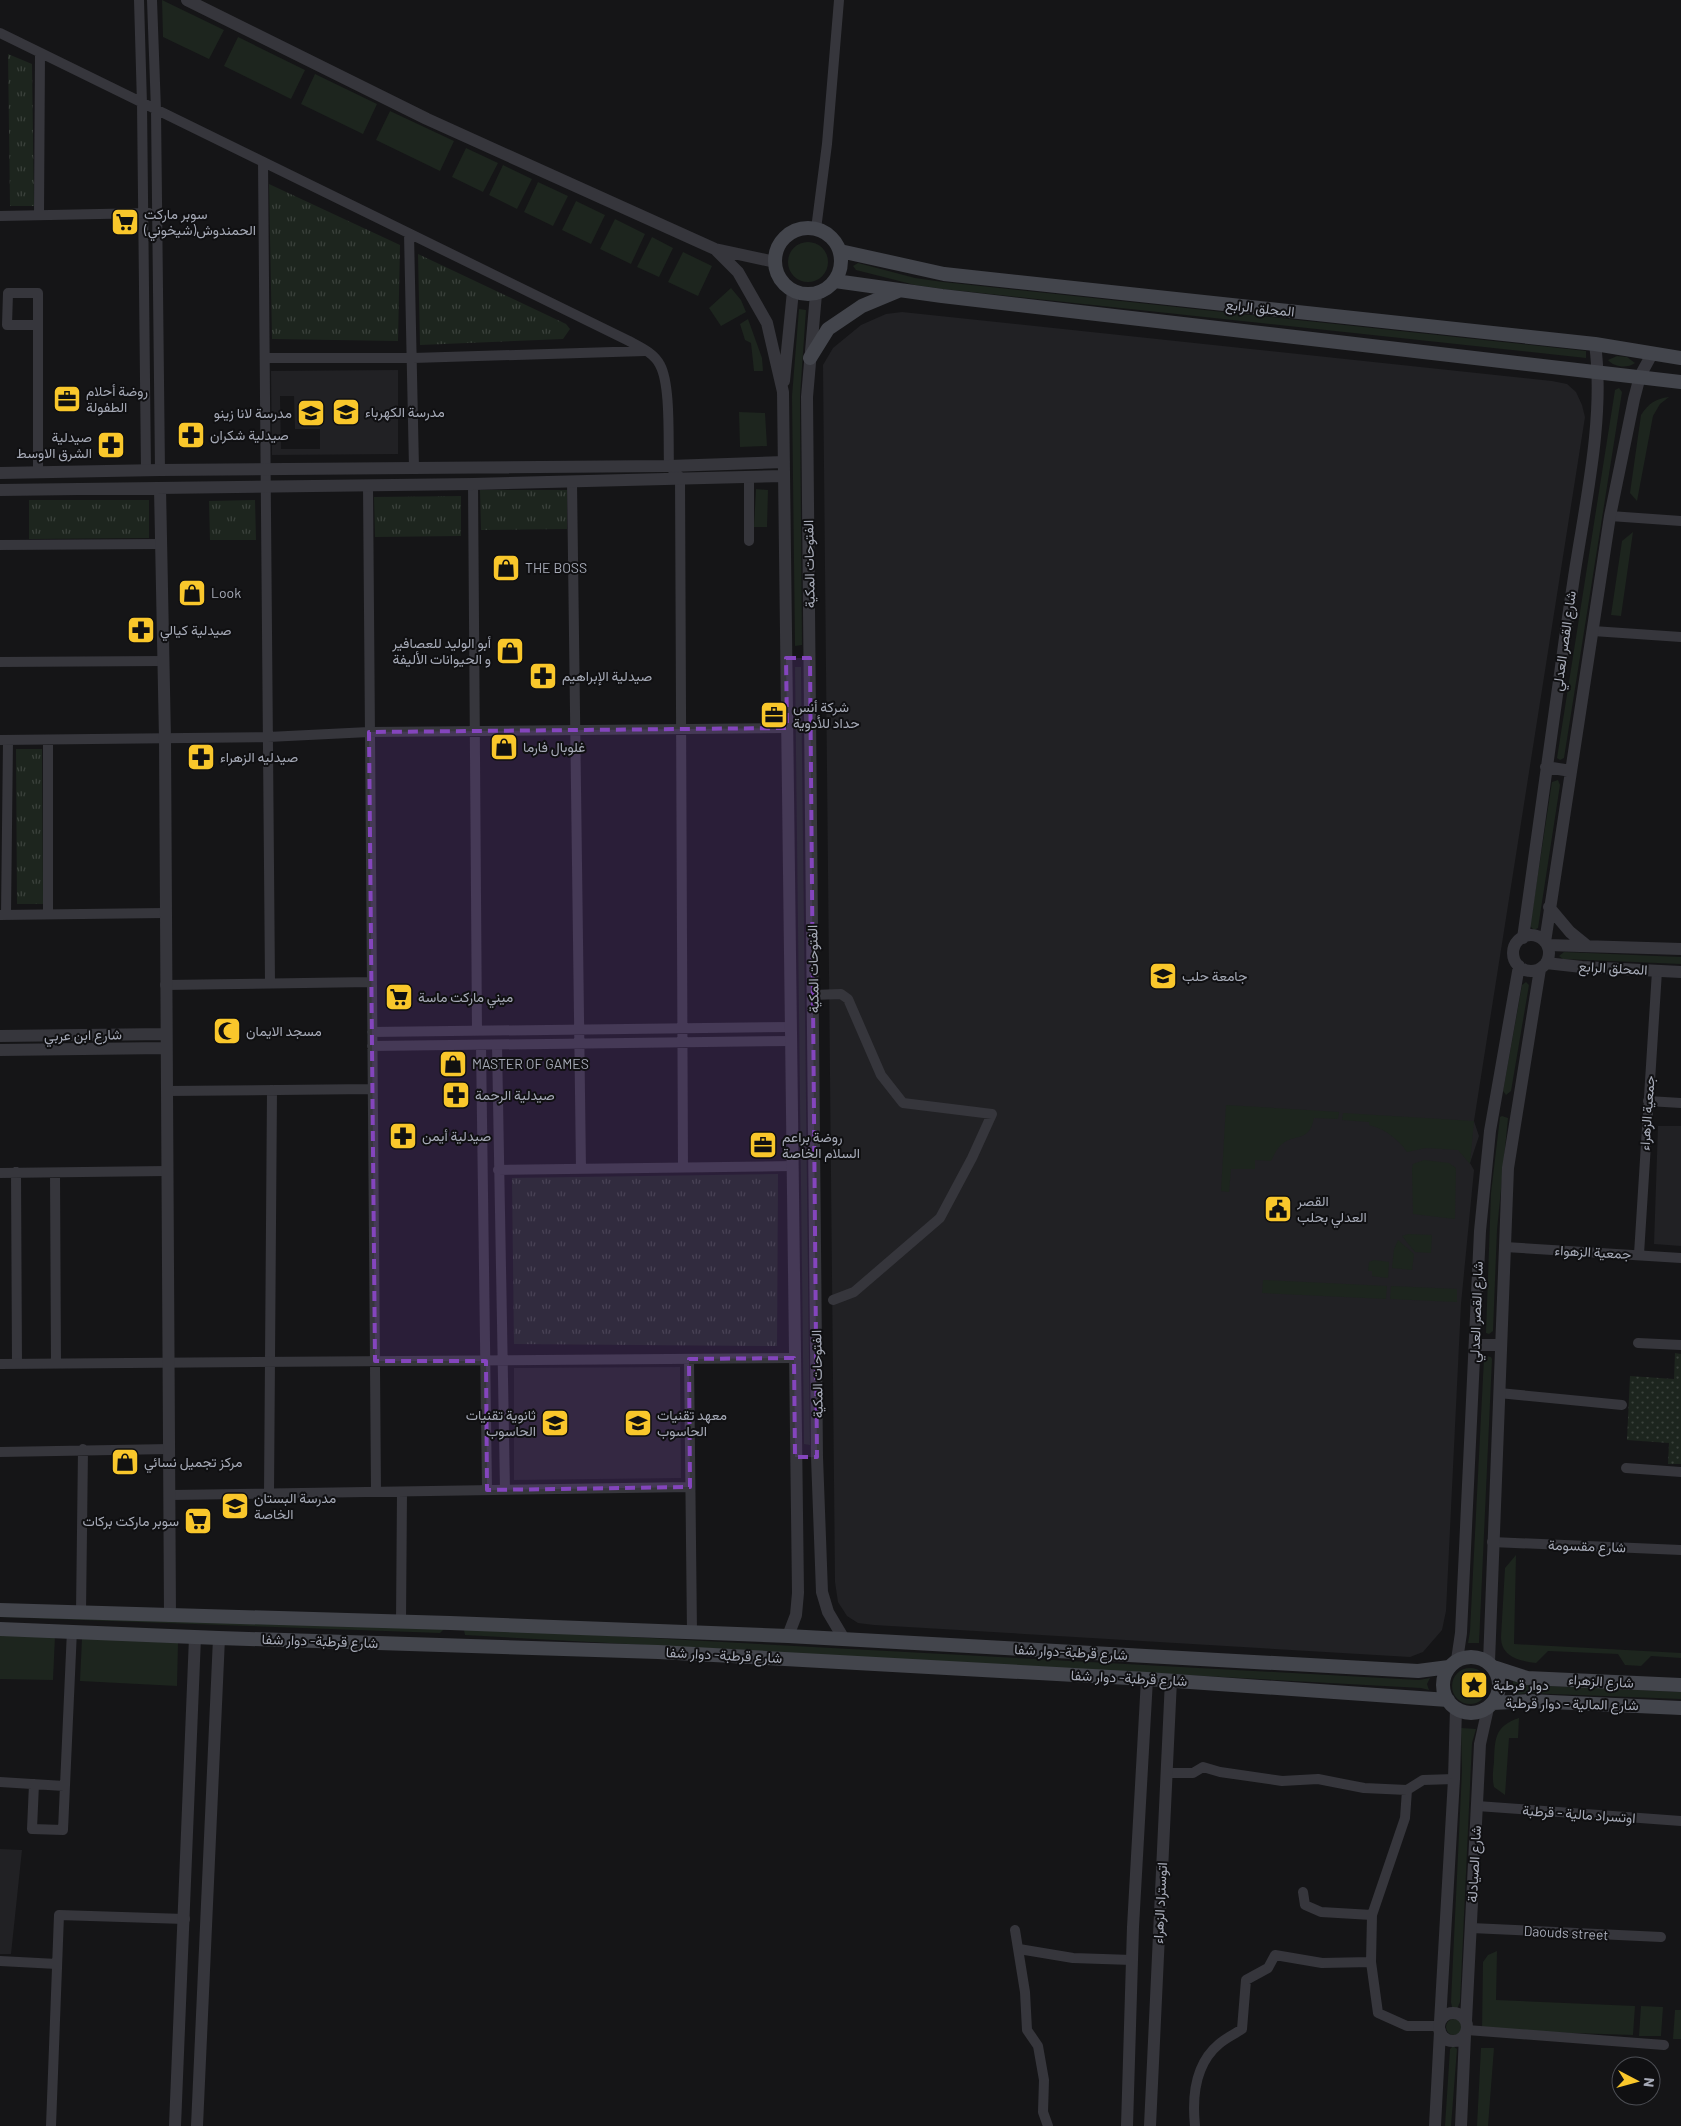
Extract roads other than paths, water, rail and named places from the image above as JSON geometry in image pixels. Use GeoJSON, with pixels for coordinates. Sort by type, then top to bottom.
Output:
{"type":"FeatureCollection","features":[{"type":"Feature","properties":{"kind":"main road"},"geometry":{"type":"LineString","coordinates":[[802,228],[816,229],[830,236],[840,251],[841,263],[835,281],[826,289],[816,294],[804,295],[793,292],[785,287],[779,279],[775,268],[775,253],[780,242],[791,232],[802,228]]}},
{"type":"Feature","properties":{"kind":"main road","name":"المحلق الرابع"},"geometry":{"type":"LineString","coordinates":[[840,251],[944,274],[1595,344],[1681,358]]}},
{"type":"Feature","properties":{"kind":"main road"},"geometry":{"type":"LineString","coordinates":[[835,281],[1681,382]]}},
{"type":"Feature","properties":{"kind":"main road"},"geometry":{"type":"LineString","coordinates":[[810,358],[828,329],[862,306],[899,290]]}},
{"type":"Feature","properties":{"kind":"main road","name":"شارع قرطبة-دوار شفا"},"geometry":{"type":"LineString","coordinates":[[0,1610],[450,1623],[788,1636],[1418,1671],[1453,1664]]}},
{"type":"Feature","properties":{"kind":"main road"},"geometry":{"type":"LineString","coordinates":[[449,1645],[450,1623]]}},
{"type":"Feature","properties":{"kind":"main road","name":"شارع قرطبة- دوار شفا"},"geometry":{"type":"LineString","coordinates":[[0,1629],[72,1630],[219,1638],[658,1652],[1147,1678],[1452,1704]]}},
{"type":"Feature","properties":{"kind":"main road"},"geometry":{"type":"LineString","coordinates":[[658,1652],[659,1632]]}},
{"type":"Feature","properties":{"kind":"main road"},"geometry":{"type":"LineString","coordinates":[[1473,1656],[1491,1665],[1498,1676],[1500,1685],[1498,1695],[1490,1705],[1478,1712],[1466,1712],[1452,1704],[1443,1683],[1453,1664],[1473,1656]]}},
{"type":"Feature","properties":{"kind":"main road","name":"شارع الزهراء"},"geometry":{"type":"LineString","coordinates":[[1491,1665],[1527,1678],[1681,1685]]}},
{"type":"Feature","properties":{"kind":"main road","name":"شارع المالية - دوار قرطبة"},"geometry":{"type":"LineString","coordinates":[[1490,1705],[1529,1701],[1681,1708]]}},
{"type":"Feature","properties":{"kind":"street"},"geometry":{"type":"LineString","coordinates":[[139,0],[146,471]]}},
{"type":"Feature","properties":{"kind":"street"},"geometry":{"type":"LineString","coordinates":[[152,0],[156,110],[160,470]]}},
{"type":"Feature","properties":{"kind":"street"},"geometry":{"type":"LineString","coordinates":[[187,0],[427,119],[715,250],[775,262]]}},
{"type":"Feature","properties":{"kind":"street"},"geometry":{"type":"LineString","coordinates":[[816,229],[827,144],[839,0]]}},
{"type":"Feature","properties":{"kind":"street"},"geometry":{"type":"LineString","coordinates":[[0,33],[647,351],[660,364],[666,383],[669,466],[680,477],[683,1168]]}},
{"type":"Feature","properties":{"kind":"street"},"geometry":{"type":"LineString","coordinates":[[39,215],[40,53]]}},
{"type":"Feature","properties":{"kind":"street"},"geometry":{"type":"LineString","coordinates":[[263,162],[266,358],[264,470],[270,983]]}},
{"type":"Feature","properties":{"kind":"street"},"geometry":{"type":"LineString","coordinates":[[0,216],[157,213]]}},
{"type":"Feature","properties":{"kind":"street"},"geometry":{"type":"LineString","coordinates":[[409,234],[414,468]]}},
{"type":"Feature","properties":{"kind":"street"},"geometry":{"type":"LineString","coordinates":[[715,250],[738,272],[767,323],[783,392]]}},
{"type":"Feature","properties":{"kind":"street"},"geometry":{"type":"LineString","coordinates":[[788,1636],[794,1623],[798,1600],[783,392],[793,292]]}},
{"type":"Feature","properties":{"kind":"street","name":"الفتوحات المكية"},"geometry":{"type":"LineString","coordinates":[[816,294],[807,397],[818,1457],[822,1592],[828,1612],[844,1639]]}},
{"type":"Feature","properties":{"kind":"street"},"geometry":{"type":"LineString","coordinates":[[38,325],[38,473]]}},
{"type":"Feature","properties":{"kind":"street","name":"شارع القصر العدلي"},"geometry":{"type":"LineString","coordinates":[[1522,938],[1593,449],[1599,371],[1595,344]]}},
{"type":"Feature","properties":{"kind":"street"},"geometry":{"type":"LineString","coordinates":[[266,358],[413,358],[647,351]]}},
{"type":"Feature","properties":{"kind":"street","name":"شارع القصر العدلي"},"geometry":{"type":"LineString","coordinates":[[1546,943],[1610,516],[1640,376],[1652,354]]}},
{"type":"Feature","properties":{"kind":"street"},"geometry":{"type":"LineString","coordinates":[[0,473],[669,466],[784,462]]}},
{"type":"Feature","properties":{"kind":"street"},"geometry":{"type":"LineString","coordinates":[[749,476],[749,541]]}},
{"type":"Feature","properties":{"kind":"street"},"geometry":{"type":"LineString","coordinates":[[0,490],[473,484],[680,477],[784,476]]}},
{"type":"Feature","properties":{"kind":"street"},"geometry":{"type":"LineString","coordinates":[[572,482],[581,1169]]}},
{"type":"Feature","properties":{"kind":"street"},"geometry":{"type":"LineString","coordinates":[[473,484],[477,1031]]}},
{"type":"Feature","properties":{"kind":"street"},"geometry":{"type":"LineString","coordinates":[[368,485],[376,1492]]}},
{"type":"Feature","properties":{"kind":"street"},"geometry":{"type":"LineString","coordinates":[[160,488],[171,1495],[170,1616]]}},
{"type":"Feature","properties":{"kind":"street"},"geometry":{"type":"LineString","coordinates":[[1610,516],[1681,521]]}},
{"type":"Feature","properties":{"kind":"street"},"geometry":{"type":"LineString","coordinates":[[0,545],[161,544]]}},
{"type":"Feature","properties":{"kind":"street"},"geometry":{"type":"LineString","coordinates":[[1593,631],[1681,637]]}},
{"type":"Feature","properties":{"kind":"street"},"geometry":{"type":"LineString","coordinates":[[786,658],[810,658]]}},
{"type":"Feature","properties":{"kind":"street"},"geometry":{"type":"LineString","coordinates":[[0,662],[163,661]]}},
{"type":"Feature","properties":{"kind":"street"},"geometry":{"type":"LineString","coordinates":[[164,913],[3,915],[4,740],[268,737],[369,732],[787,728]]}},
{"type":"Feature","properties":{"kind":"street"},"geometry":{"type":"LineString","coordinates":[[48,741],[48,914]]}},
{"type":"Feature","properties":{"kind":"street"},"geometry":{"type":"LineString","coordinates":[[1546,767],[1571,771]]}},
{"type":"Feature","properties":{"kind":"street"},"geometry":{"type":"LineString","coordinates":[[1550,907],[1570,932],[1586,946]]}},
{"type":"Feature","properties":{"kind":"street"},"geometry":{"type":"LineString","coordinates":[[1536,936],[1546,943],[1549,956],[1543,966],[1528,970],[1519,966],[1514,951],[1515,946],[1522,938],[1536,936]]}},
{"type":"Feature","properties":{"kind":"street","name":"المحلق الرابع"},"geometry":{"type":"LineString","coordinates":[[1546,943],[1681,949]]}},
{"type":"Feature","properties":{"kind":"street","name":"شارع القصر العدلي"},"geometry":{"type":"LineString","coordinates":[[1453,1664],[1461,1633],[1480,1231],[1495,1104],[1519,966]]}},
{"type":"Feature","properties":{"kind":"street","name":"شارع القصر العدلي"},"geometry":{"type":"LineString","coordinates":[[1491,1665],[1492,1542],[1508,1168],[1516,1107],[1543,966]]}},
{"type":"Feature","properties":{"kind":"street","name":"المحلق الرابع"},"geometry":{"type":"LineString","coordinates":[[1543,966],[1681,972]]}},
{"type":"Feature","properties":{"kind":"street","name":"جمعية الزهراء"},"geometry":{"type":"LineString","coordinates":[[1639,1254],[1657,971]]}},
{"type":"Feature","properties":{"kind":"street"},"geometry":{"type":"LineString","coordinates":[[165,985],[371,982]]}},
{"type":"Feature","properties":{"kind":"street"},"geometry":{"type":"LineString","coordinates":[[813,995],[841,994],[848,999],[881,1075],[904,1103],[992,1114],[972,1158],[940,1218],[854,1292],[832,1300]]}},
{"type":"Feature","properties":{"kind":"street"},"geometry":{"type":"LineString","coordinates":[[372,1032],[791,1027]]}},
{"type":"Feature","properties":{"kind":"street","name":"شارع ابن عربي"},"geometry":{"type":"LineString","coordinates":[[0,1036],[166,1034]]}},
{"type":"Feature","properties":{"kind":"street"},"geometry":{"type":"LineString","coordinates":[[372,1046],[791,1041]]}},
{"type":"Feature","properties":{"kind":"street"},"geometry":{"type":"LineString","coordinates":[[497,1044],[505,1490]]}},
{"type":"Feature","properties":{"kind":"street"},"geometry":{"type":"LineString","coordinates":[[481,1045],[488,1490]]}},
{"type":"Feature","properties":{"kind":"street"},"geometry":{"type":"LineString","coordinates":[[0,1050],[166,1048]]}},
{"type":"Feature","properties":{"kind":"street"},"geometry":{"type":"LineString","coordinates":[[269,1494],[272,1090]]}},
{"type":"Feature","properties":{"kind":"street"},"geometry":{"type":"LineString","coordinates":[[166,1091],[372,1090]]}},
{"type":"Feature","properties":{"kind":"street"},"geometry":{"type":"LineString","coordinates":[[1648,1101],[1681,1103]]}},
{"type":"Feature","properties":{"kind":"street"},"geometry":{"type":"LineString","coordinates":[[1495,1104],[1516,1107]]}},
{"type":"Feature","properties":{"kind":"street"},"geometry":{"type":"LineString","coordinates":[[498,1170],[792,1166]]}},
{"type":"Feature","properties":{"kind":"street"},"geometry":{"type":"LineString","coordinates":[[0,1173],[167,1171]]}},
{"type":"Feature","properties":{"kind":"street"},"geometry":{"type":"LineString","coordinates":[[16,1172],[17,1364]]}},
{"type":"Feature","properties":{"kind":"street"},"geometry":{"type":"LineString","coordinates":[[55,1173],[56,1364]]}},
{"type":"Feature","properties":{"kind":"street","name":"جمعية الزهواء"},"geometry":{"type":"LineString","coordinates":[[1505,1246],[1681,1258]]}},
{"type":"Feature","properties":{"kind":"street"},"geometry":{"type":"LineString","coordinates":[[1638,1343],[1681,1346]]}},
{"type":"Feature","properties":{"kind":"street"},"geometry":{"type":"LineString","coordinates":[[1475,1345],[1500,1345]]}},
{"type":"Feature","properties":{"kind":"street"},"geometry":{"type":"LineString","coordinates":[[0,1364],[794,1358]]}},
{"type":"Feature","properties":{"kind":"street"},"geometry":{"type":"LineString","coordinates":[[688,1359],[692,1633]]}},
{"type":"Feature","properties":{"kind":"street"},"geometry":{"type":"LineString","coordinates":[[1499,1393],[1622,1405]]}},
{"type":"Feature","properties":{"kind":"street"},"geometry":{"type":"LineString","coordinates":[[0,1452],[83,1449],[170,1449]]}},
{"type":"Feature","properties":{"kind":"street"},"geometry":{"type":"LineString","coordinates":[[81,1613],[83,1449]]}},
{"type":"Feature","properties":{"kind":"street"},"geometry":{"type":"LineString","coordinates":[[796,1458],[818,1457]]}},
{"type":"Feature","properties":{"kind":"street"},"geometry":{"type":"LineString","coordinates":[[1626,1468],[1681,1472]]}},
{"type":"Feature","properties":{"kind":"street"},"geometry":{"type":"LineString","coordinates":[[171,1495],[690,1487]]}},
{"type":"Feature","properties":{"kind":"street"},"geometry":{"type":"LineString","coordinates":[[401,1622],[402,1492]]}},
{"type":"Feature","properties":{"kind":"street","name":"شارع مقسومة"},"geometry":{"type":"LineString","coordinates":[[1492,1542],[1681,1550]]}},
{"type":"Feature","properties":{"kind":"street"},"geometry":{"type":"LineString","coordinates":[[34,1784],[32,1828],[63,1830],[72,1630]]}},
{"type":"Feature","properties":{"kind":"street"},"geometry":{"type":"LineString","coordinates":[[175,2126],[185,1919],[195,1637]]}},
{"type":"Feature","properties":{"kind":"street"},"geometry":{"type":"LineString","coordinates":[[176,2112],[197,2120],[219,1638]]}},
{"type":"Feature","properties":{"kind":"street","name":"اتوستراد الزهراء"},"geometry":{"type":"LineString","coordinates":[[1127,2126],[1132,1960],[1147,1678]]}},
{"type":"Feature","properties":{"kind":"street","name":"اتوستراد الزهراء"},"geometry":{"type":"LineString","coordinates":[[1150,2126],[1171,1680]]}},
{"type":"Feature","properties":{"kind":"street","name":"شارع الصيادلة"},"geometry":{"type":"LineString","coordinates":[[1435,2126],[1454,1779],[1452,1704]]}},
{"type":"Feature","properties":{"kind":"street","name":"شارع الصيادلة"},"geometry":{"type":"LineString","coordinates":[[1461,2126],[1480,1744],[1490,1705]]}},
{"type":"Feature","properties":{"kind":"street"},"geometry":{"type":"LineString","coordinates":[[1166,1773],[1193,1773],[1203,1767],[1220,1772],[1282,1781],[1318,1779],[1364,1788],[1407,1790],[1422,1780],[1454,1779]]}},
{"type":"Feature","properties":{"kind":"street"},"geometry":{"type":"LineString","coordinates":[[0,1782],[64,1786]]}},
{"type":"Feature","properties":{"kind":"street"},"geometry":{"type":"LineString","coordinates":[[1407,1790],[1405,1818],[1372,1916],[1371,1962],[1378,2013],[1407,2026],[1440,2026]]}},
{"type":"Feature","properties":{"kind":"street","name":"اوتسراد مالية - قرطبة"},"geometry":{"type":"LineString","coordinates":[[1477,1806],[1681,1822]]}},
{"type":"Feature","properties":{"kind":"street"},"geometry":{"type":"LineString","coordinates":[[1303,1892],[1305,1905],[1321,1912],[1372,1916]]}},
{"type":"Feature","properties":{"kind":"street"},"geometry":{"type":"LineString","coordinates":[[50,2126],[59,1915],[185,1919]]}},
{"type":"Feature","properties":{"kind":"street","name":"Daouds street"},"geometry":{"type":"LineString","coordinates":[[1471,1928],[1661,1937]]}},
{"type":"Feature","properties":{"kind":"street"},"geometry":{"type":"LineString","coordinates":[[1016,1930],[1026,1992],[1027,2030],[1038,2046],[1044,2080],[1043,2112],[1048,2126]]}},
{"type":"Feature","properties":{"kind":"street"},"geometry":{"type":"LineString","coordinates":[[1019,1949],[1073,1958],[1132,1960]]}},
{"type":"Feature","properties":{"kind":"street"},"geometry":{"type":"LineString","coordinates":[[1195,2126],[1197,2078],[1205,2059],[1219,2044],[1242,2029],[1246,1980],[1268,1968],[1275,1955],[1322,1964],[1371,1962]]}},
{"type":"Feature","properties":{"kind":"street"},"geometry":{"type":"LineString","coordinates":[[0,1961],[57,1964]]}},
{"type":"Feature","properties":{"kind":"street"},"geometry":{"type":"LineString","coordinates":[[1455,2013],[1466,2029],[1458,2040],[1449,2041],[1441,2035],[1440,2026],[1446,2015],[1455,2013]]}},
{"type":"Feature","properties":{"kind":"street"},"geometry":{"type":"LineString","coordinates":[[1466,2029],[1664,2045]]}},
{"type":"Feature","properties":{"kind":"place","name":"سوبر ماركت الحمندوش(شيخوني)"},"geometry":{"type":"Point","coordinates":[125,222]}},
{"type":"Feature","properties":{"kind":"place","name":"روضة أحلام الطفولة"},"geometry":{"type":"Point","coordinates":[67,399]}},
{"type":"Feature","properties":{"kind":"place","name":"مدرسة الكهرباء"},"geometry":{"type":"Point","coordinates":[346,412]}},
{"type":"Feature","properties":{"kind":"place","name":"مدرسة لانا زينو"},"geometry":{"type":"Point","coordinates":[311,413]}},
{"type":"Feature","properties":{"kind":"place","name":"صيدلية شكران"},"geometry":{"type":"Point","coordinates":[191,435]}},
{"type":"Feature","properties":{"kind":"place","name":"صيدلية الشرق الاوسط"},"geometry":{"type":"Point","coordinates":[111,445]}},
{"type":"Feature","properties":{"kind":"place","name":"THE BOSS"},"geometry":{"type":"Point","coordinates":[506,568]}},
{"type":"Feature","properties":{"kind":"place","name":"Look"},"geometry":{"type":"Point","coordinates":[192,593]}},
{"type":"Feature","properties":{"kind":"place","name":"صيدلية كيالي"},"geometry":{"type":"Point","coordinates":[141,630]}},
{"type":"Feature","properties":{"kind":"place","name":"أبو الوليد للعصافير و الحيوانات الأليفة"},"geometry":{"type":"Point","coordinates":[510,651]}},
{"type":"Feature","properties":{"kind":"place","name":"صيدلية الإبراهيم"},"geometry":{"type":"Point","coordinates":[543,676]}},
{"type":"Feature","properties":{"kind":"place","name":"شركة أنس حداد للأدوية"},"geometry":{"type":"Point","coordinates":[774,715]}},
{"type":"Feature","properties":{"kind":"place","name":"غلوبال فارما"},"geometry":{"type":"Point","coordinates":[504,747]}},
{"type":"Feature","properties":{"kind":"place","name":"صيدليه الزهراء"},"geometry":{"type":"Point","coordinates":[201,757]}},
{"type":"Feature","properties":{"kind":"place","name":"جامعة حلب"},"geometry":{"type":"Point","coordinates":[1163,976]}},
{"type":"Feature","properties":{"kind":"place","name":"ميني ماركت ماسة"},"geometry":{"type":"Point","coordinates":[399,997]}},
{"type":"Feature","properties":{"kind":"place","name":"مسجد الايمان"},"geometry":{"type":"Point","coordinates":[227,1031]}},
{"type":"Feature","properties":{"kind":"place","name":"MASTER OF GAMES"},"geometry":{"type":"Point","coordinates":[453,1064]}},
{"type":"Feature","properties":{"kind":"place","name":"صيدلية الرحمة"},"geometry":{"type":"Point","coordinates":[456,1095]}},
{"type":"Feature","properties":{"kind":"place","name":"صيدلية أيمن"},"geometry":{"type":"Point","coordinates":[403,1136]}},
{"type":"Feature","properties":{"kind":"place","name":"روضة براعم السلام الخاصة"},"geometry":{"type":"Point","coordinates":[763,1145]}},
{"type":"Feature","properties":{"kind":"place","name":"القصر العدلي بحلب"},"geometry":{"type":"Point","coordinates":[1278,1209]}},
{"type":"Feature","properties":{"kind":"place","name":"ثانوية تقنيات الحاسوب"},"geometry":{"type":"Point","coordinates":[555,1423]}},
{"type":"Feature","properties":{"kind":"place","name":"معهد تقنيات الحاسوب"},"geometry":{"type":"Point","coordinates":[638,1423]}},
{"type":"Feature","properties":{"kind":"place","name":"مركز تجميل نسائي"},"geometry":{"type":"Point","coordinates":[125,1462]}},
{"type":"Feature","properties":{"kind":"place","name":"مدرسة البستان الخاصة"},"geometry":{"type":"Point","coordinates":[235,1506]}},
{"type":"Feature","properties":{"kind":"place","name":"سوبر ماركت بركات"},"geometry":{"type":"Point","coordinates":[198,1521]}},
{"type":"Feature","properties":{"kind":"place","name":"دوار قرطبة"},"geometry":{"type":"Point","coordinates":[1474,1685]}}]}
